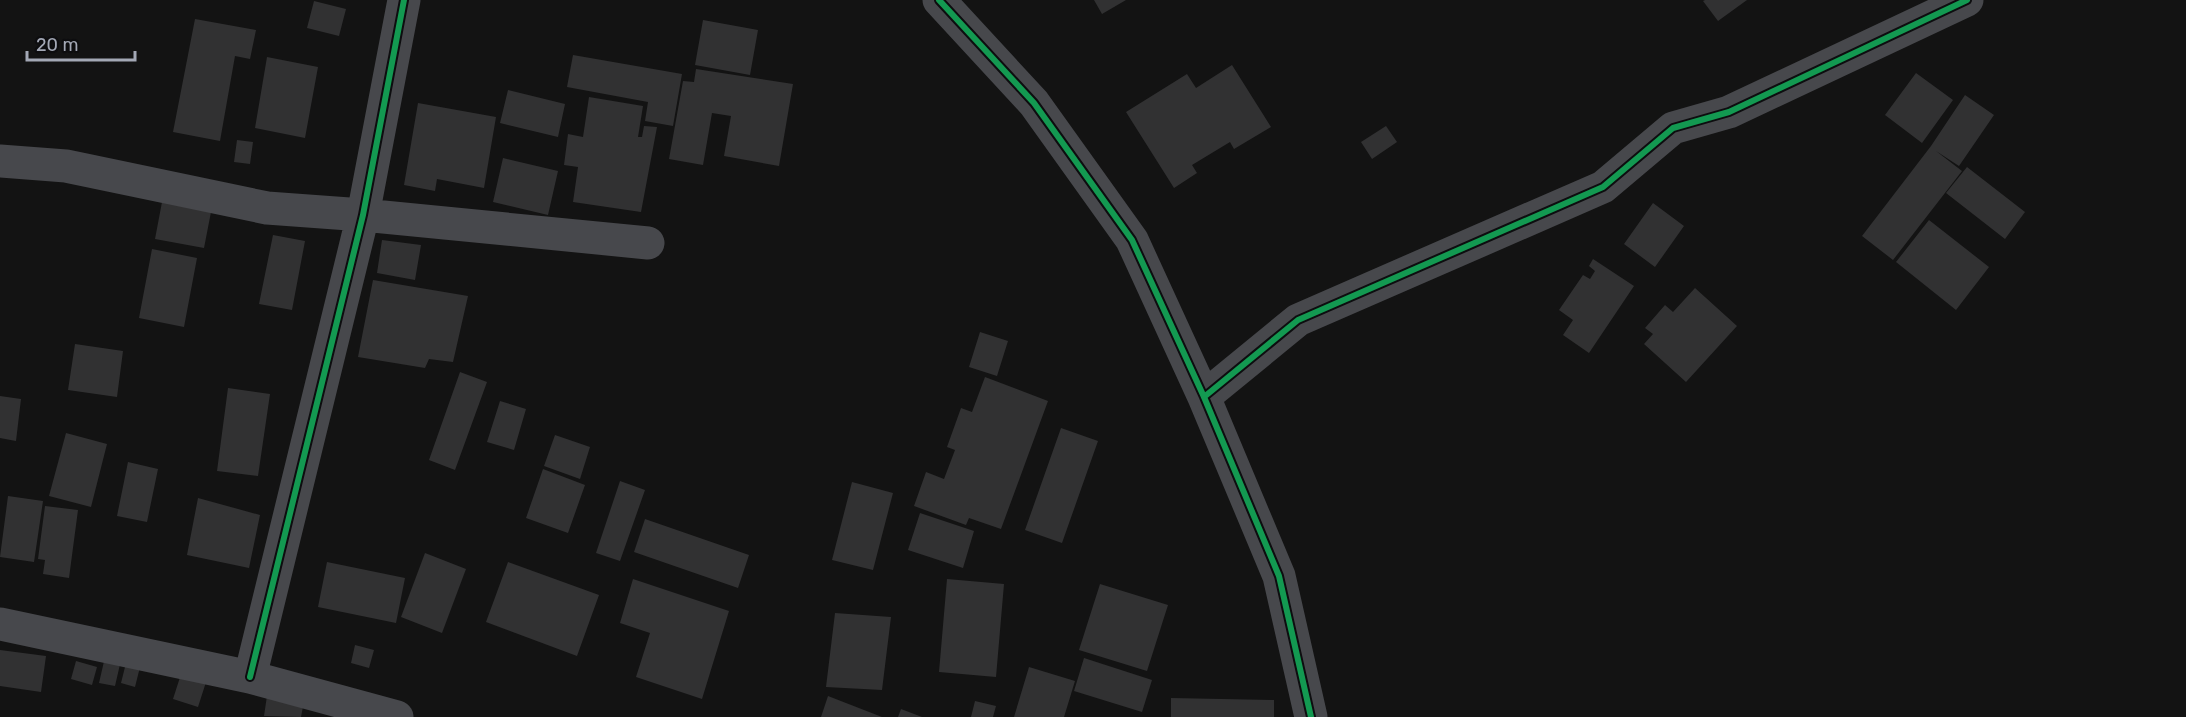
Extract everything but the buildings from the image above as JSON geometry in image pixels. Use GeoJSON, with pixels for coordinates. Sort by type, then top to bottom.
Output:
{"type":"FeatureCollection","features":[{"type":"Feature","properties":{"kind":"street"},"geometry":{"type":"LineString","coordinates":[[250,677],[363,214],[404,0]]}},
{"type":"Feature","properties":{"kind":"street"},"geometry":{"type":"LineString","coordinates":[[939,0],[1034,104],[1132,240],[1204,397],[1279,576],[1311,717]]}},
{"type":"Feature","properties":{"kind":"street"},"geometry":{"type":"LineString","coordinates":[[1204,397],[1298,320],[1603,187],[1673,128],[1729,112],[1967,0]]}},
{"type":"Feature","properties":{"kind":"street"},"geometry":{"type":"LineString","coordinates":[[0,161],[66,166],[267,208],[363,214],[648,243]]}},
{"type":"Feature","properties":{"kind":"street"},"geometry":{"type":"LineString","coordinates":[[0,624],[250,677],[397,717]]}},
{"type":"Feature","properties":{"kind":"cycle path"},"geometry":{"type":"LineString","coordinates":[[250,677],[363,215],[404,0]]}},
{"type":"Feature","properties":{"kind":"cycle path"},"geometry":{"type":"LineString","coordinates":[[939,0],[1034,103],[1132,240],[1204,397],[1279,576],[1311,717]]}},
{"type":"Feature","properties":{"kind":"cycle path"},"geometry":{"type":"LineString","coordinates":[[1204,397],[1298,320],[1603,187],[1673,128],[1729,112],[1967,0]]}}]}
